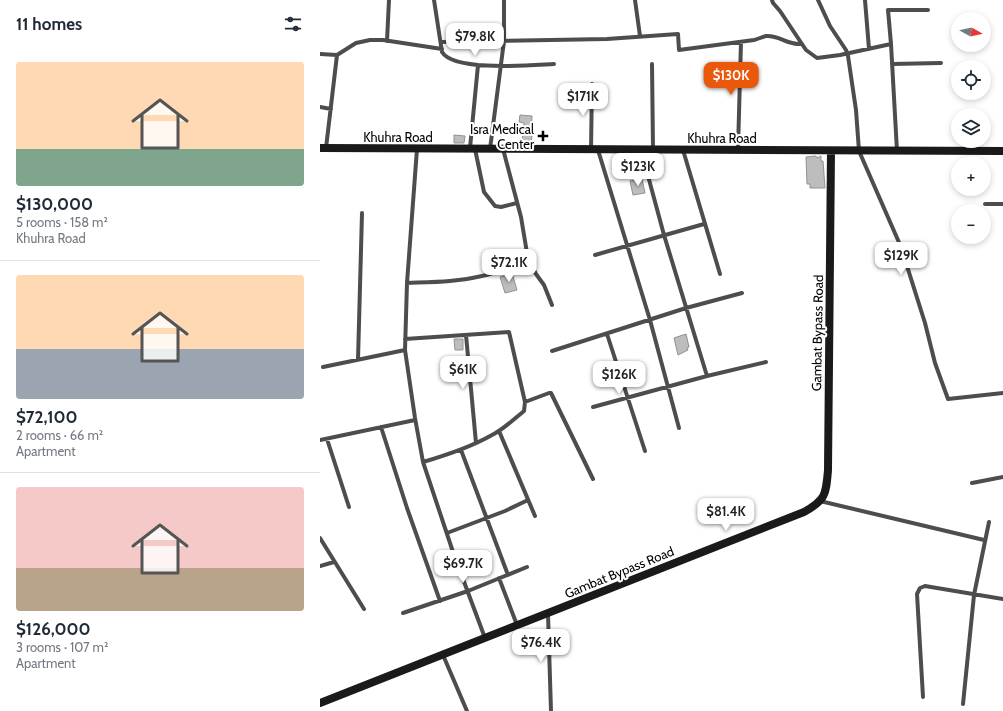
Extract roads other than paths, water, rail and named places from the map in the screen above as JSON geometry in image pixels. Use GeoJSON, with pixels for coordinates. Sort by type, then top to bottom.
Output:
{"type":"FeatureCollection","features":[{"type":"Feature","properties":{"kind":"street"},"geometry":{"type":"LineString","coordinates":[[387,41],[389,0]]}},
{"type":"Feature","properties":{"kind":"street"},"geometry":{"type":"LineString","coordinates":[[434,0],[442,49],[445,56],[449,59],[478,65],[502,66],[554,64]]}},
{"type":"Feature","properties":{"kind":"street"},"geometry":{"type":"LineString","coordinates":[[490,149],[502,66],[504,41],[504,0]]}},
{"type":"Feature","properties":{"kind":"street"},"geometry":{"type":"LineString","coordinates":[[635,0],[640,36]]}},
{"type":"Feature","properties":{"kind":"street"},"geometry":{"type":"LineString","coordinates":[[772,0],[806,50],[817,58],[848,54],[891,44]]}},
{"type":"Feature","properties":{"kind":"street"},"geometry":{"type":"LineString","coordinates":[[818,0],[830,26],[848,54],[856,110],[859,151],[901,247],[925,324],[935,364],[948,399],[1003,393]]}},
{"type":"Feature","properties":{"kind":"street"},"geometry":{"type":"LineString","coordinates":[[865,0],[869,49]]}},
{"type":"Feature","properties":{"kind":"street"},"geometry":{"type":"LineString","coordinates":[[897,151],[888,10],[928,10]]}},
{"type":"Feature","properties":{"kind":"street"},"geometry":{"type":"LineString","coordinates":[[441,42],[607,39],[678,34],[679,50],[754,40],[765,36],[775,37],[790,44],[802,44]]}},
{"type":"Feature","properties":{"kind":"street"},"geometry":{"type":"LineString","coordinates":[[320,54],[337,56],[351,46],[370,40],[442,49]]}},
{"type":"Feature","properties":{"kind":"street"},"geometry":{"type":"LineString","coordinates":[[738,150],[741,42]]}},
{"type":"Feature","properties":{"kind":"street"},"geometry":{"type":"LineString","coordinates":[[323,148],[331,109],[337,56]]}},
{"type":"Feature","properties":{"kind":"street"},"geometry":{"type":"LineString","coordinates":[[652,64],[653,150]]}},
{"type":"Feature","properties":{"kind":"street"},"geometry":{"type":"LineString","coordinates":[[892,64],[941,64]]}},
{"type":"Feature","properties":{"kind":"street"},"geometry":{"type":"LineString","coordinates":[[478,65],[472,149],[482,185],[487,196],[495,206],[517,203]]}},
{"type":"Feature","properties":{"kind":"street"},"geometry":{"type":"LineString","coordinates":[[592,84],[595,150],[650,320],[679,428]]}},
{"type":"Feature","properties":{"kind":"street"},"geometry":{"type":"LineString","coordinates":[[320,107],[331,109]]}},
{"type":"Feature","properties":{"kind":"street","name":"Khuhra Road"},"geometry":{"type":"LineString","coordinates":[[323,148],[1003,151]]}},
{"type":"Feature","properties":{"kind":"street"},"geometry":{"type":"LineString","coordinates":[[417,149],[407,283],[405,350],[415,420],[424,462],[447,533],[485,638]]}},
{"type":"Feature","properties":{"kind":"street"},"geometry":{"type":"LineString","coordinates":[[503,149],[517,203],[528,258],[536,274],[544,285],[552,305]]}},
{"type":"Feature","properties":{"kind":"street"},"geometry":{"type":"LineString","coordinates":[[641,150],[664,235],[707,376]]}},
{"type":"Feature","properties":{"kind":"street"},"geometry":{"type":"LineString","coordinates":[[683,150],[720,274]]}},
{"type":"Feature","properties":{"kind":"street","name":"Gambat Bypass Road"},"geometry":{"type":"LineString","coordinates":[[320,703],[804,512],[820,501],[826,488],[828,470],[831,151]]}},
{"type":"Feature","properties":{"kind":"street"},"geometry":{"type":"LineString","coordinates":[[991,204],[1003,204]]}},
{"type":"Feature","properties":{"kind":"street"},"geometry":{"type":"LineString","coordinates":[[358,360],[362,213]]}},
{"type":"Feature","properties":{"kind":"street"},"geometry":{"type":"LineString","coordinates":[[595,255],[704,224]]}},
{"type":"Feature","properties":{"kind":"street"},"geometry":{"type":"LineString","coordinates":[[407,283],[456,281],[482,276],[496,272],[528,258]]}},
{"type":"Feature","properties":{"kind":"street"},"geometry":{"type":"LineString","coordinates":[[552,351],[686,308],[742,292]]}},
{"type":"Feature","properties":{"kind":"street"},"geometry":{"type":"LineString","coordinates":[[405,339],[509,332],[525,402],[524,411],[499,431],[452,454],[424,462]]}},
{"type":"Feature","properties":{"kind":"street"},"geometry":{"type":"LineString","coordinates":[[607,334],[645,451]]}},
{"type":"Feature","properties":{"kind":"street"},"geometry":{"type":"LineString","coordinates":[[466,335],[476,443]]}},
{"type":"Feature","properties":{"kind":"street"},"geometry":{"type":"LineString","coordinates":[[323,367],[405,350]]}},
{"type":"Feature","properties":{"kind":"street"},"geometry":{"type":"LineString","coordinates":[[593,407],[707,376],[766,362]]}},
{"type":"Feature","properties":{"kind":"street"},"geometry":{"type":"LineString","coordinates":[[525,402],[551,393],[593,479]]}},
{"type":"Feature","properties":{"kind":"street"},"geometry":{"type":"LineString","coordinates":[[320,440],[415,420]]}},
{"type":"Feature","properties":{"kind":"street"},"geometry":{"type":"LineString","coordinates":[[381,427],[407,508],[440,601]]}},
{"type":"Feature","properties":{"kind":"street"},"geometry":{"type":"LineString","coordinates":[[499,431],[535,516]]}},
{"type":"Feature","properties":{"kind":"street"},"geometry":{"type":"LineString","coordinates":[[327,439],[349,507]]}},
{"type":"Feature","properties":{"kind":"street"},"geometry":{"type":"LineString","coordinates":[[461,450],[508,575]]}},
{"type":"Feature","properties":{"kind":"street"},"geometry":{"type":"LineString","coordinates":[[972,483],[1003,477]]}},
{"type":"Feature","properties":{"kind":"street"},"geometry":{"type":"LineString","coordinates":[[447,533],[487,518],[528,500]]}},
{"type":"Feature","properties":{"kind":"street"},"geometry":{"type":"LineString","coordinates":[[820,501],[984,540]]}},
{"type":"Feature","properties":{"kind":"street"},"geometry":{"type":"LineString","coordinates":[[963,704],[974,595],[988,522]]}},
{"type":"Feature","properties":{"kind":"street"},"geometry":{"type":"LineString","coordinates":[[320,538],[364,609]]}},
{"type":"Feature","properties":{"kind":"street"},"geometry":{"type":"LineString","coordinates":[[320,566],[334,562]]}},
{"type":"Feature","properties":{"kind":"street"},"geometry":{"type":"LineString","coordinates":[[403,613],[468,591],[527,567]]}},
{"type":"Feature","properties":{"kind":"street"},"geometry":{"type":"LineString","coordinates":[[500,578],[517,625]]}},
{"type":"Feature","properties":{"kind":"street"},"geometry":{"type":"LineString","coordinates":[[923,697],[917,594],[920,588],[924,586],[1003,599]]}},
{"type":"Feature","properties":{"kind":"street"},"geometry":{"type":"LineString","coordinates":[[548,614],[551,711]]}},
{"type":"Feature","properties":{"kind":"street"},"geometry":{"type":"LineString","coordinates":[[443,654],[467,711]]}},
{"type":"Feature","properties":{"kind":"place","name":"Isra Medical Center"},"geometry":{"type":"Point","coordinates":[543,136]}}]}
